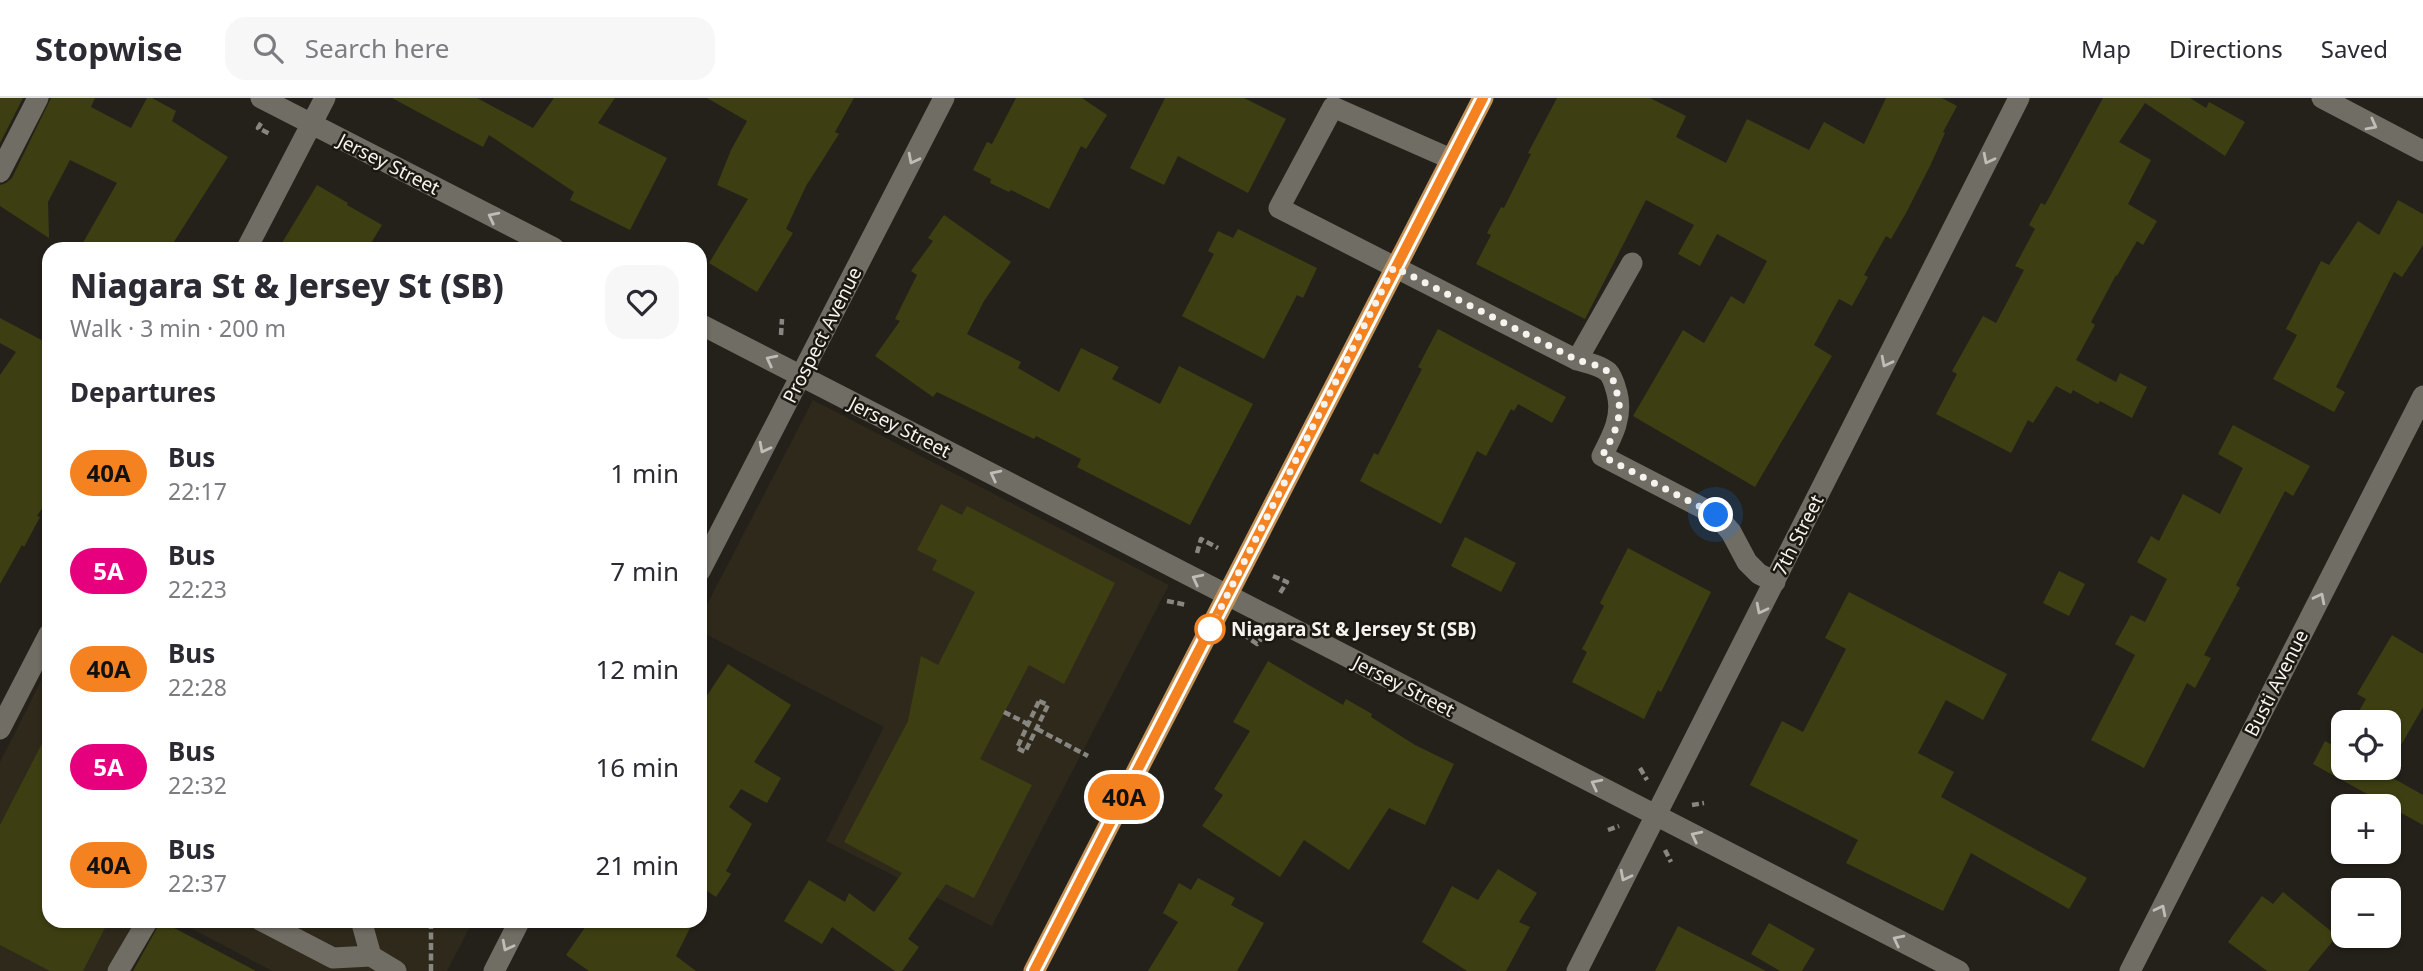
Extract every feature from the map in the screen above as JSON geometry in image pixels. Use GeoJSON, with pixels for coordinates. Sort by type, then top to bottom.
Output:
{"type":"FeatureCollection","features":[{"type":"Feature","properties":{"kind":"main road"},"geometry":{"type":"LineString","coordinates":[[1034,971],[1483,98]]}},
{"type":"Feature","properties":{"kind":"street"},"geometry":{"type":"LineString","coordinates":[[0,172],[38,98]]}},
{"type":"Feature","properties":{"kind":"street","name":"Jersey Street"},"geometry":{"type":"LineString","coordinates":[[261,98],[542,242]]}},
{"type":"Feature","properties":{"kind":"street"},"geometry":{"type":"LineString","coordinates":[[250,242],[325,98]]}},
{"type":"Feature","properties":{"kind":"street","name":"Prospect Avenue"},"geometry":{"type":"LineString","coordinates":[[707,557],[944,98]]}},
{"type":"Feature","properties":{"kind":"street","name":"7th Street"},"geometry":{"type":"LineString","coordinates":[[1577,971],[2019,98]]}},
{"type":"Feature","properties":{"kind":"street"},"geometry":{"type":"LineString","coordinates":[[2322,98],[2423,151]]}},
{"type":"Feature","properties":{"kind":"street"},"geometry":{"type":"LineString","coordinates":[[1451,159],[1333,107],[1279,208],[1577,360],[1595,365],[1608,373],[1619,400],[1620,418],[1602,456],[1716,515],[1731,532],[1747,562],[1759,574],[1774,582]]}},
{"type":"Feature","properties":{"kind":"street"},"geometry":{"type":"LineString","coordinates":[[1577,360],[1632,263]]}},
{"type":"Feature","properties":{"kind":"street","name":"Jersey Street"},"geometry":{"type":"LineString","coordinates":[[707,328],[1959,971]]}},
{"type":"Feature","properties":{"kind":"street","name":"Busti Avenue"},"geometry":{"type":"LineString","coordinates":[[2130,971],[2423,396]]}},
{"type":"Feature","properties":{"kind":"street"},"geometry":{"type":"LineString","coordinates":[[0,729],[42,648]]}},
{"type":"Feature","properties":{"kind":"street"},"geometry":{"type":"LineString","coordinates":[[118,971],[143,928]]}},
{"type":"Feature","properties":{"kind":"street"},"geometry":{"type":"LineString","coordinates":[[275,928],[333,958],[371,956],[396,971]]}},
{"type":"Feature","properties":{"kind":"street"},"geometry":{"type":"LineString","coordinates":[[363,928],[371,956]]}},
{"type":"Feature","properties":{"kind":"street"},"geometry":{"type":"LineString","coordinates":[[494,971],[516,928]]}},
{"type":"Feature","properties":{"kind":"path"},"geometry":{"type":"LineString","coordinates":[[258,128],[270,135]]}},
{"type":"Feature","properties":{"kind":"path"},"geometry":{"type":"LineString","coordinates":[[781,335],[782,319]]}},
{"type":"Feature","properties":{"kind":"path"},"geometry":{"type":"LineString","coordinates":[[1196,555],[1201,539],[1218,548]]}},
{"type":"Feature","properties":{"kind":"path"},"geometry":{"type":"LineString","coordinates":[[1273,576],[1287,583],[1280,593]]}},
{"type":"Feature","properties":{"kind":"path"},"geometry":{"type":"LineString","coordinates":[[1167,601],[1187,605]]}},
{"type":"Feature","properties":{"kind":"path"},"geometry":{"type":"LineString","coordinates":[[1243,634],[1257,645]]}},
{"type":"Feature","properties":{"kind":"path"},"geometry":{"type":"LineString","coordinates":[[1040,701],[1048,705],[1025,752],[1017,748],[1028,724],[1040,701]]}},
{"type":"Feature","properties":{"kind":"path"},"geometry":{"type":"LineString","coordinates":[[1004,712],[1028,724]]}},
{"type":"Feature","properties":{"kind":"path"},"geometry":{"type":"LineString","coordinates":[[1037,729],[1088,756]]}},
{"type":"Feature","properties":{"kind":"path"},"geometry":{"type":"LineString","coordinates":[[1640,768],[1647,780]]}},
{"type":"Feature","properties":{"kind":"path"},"geometry":{"type":"LineString","coordinates":[[1692,805],[1704,803]]}},
{"type":"Feature","properties":{"kind":"path"},"geometry":{"type":"LineString","coordinates":[[1608,830],[1624,824]]}},
{"type":"Feature","properties":{"kind":"path"},"geometry":{"type":"LineString","coordinates":[[431,928],[431,971]]}},
{"type":"Feature","properties":{"kind":"shaded area"},"geometry":{"type":"Polygon","coordinates":[[[813,400],[1169,585],[992,926],[826,841],[884,727],[707,635],[707,604],[813,400]]]}},
{"type":"Feature","properties":{"kind":"shaded area"},"geometry":{"type":"Polygon","coordinates":[[[42,679],[42,928],[154,928],[131,971],[0,971],[0,762],[42,679]]]}},
{"type":"Feature","properties":{"kind":"shaded area"},"geometry":{"type":"Polygon","coordinates":[[[190,928],[469,928],[447,971],[272,971],[190,928]]]}},
{"type":"Feature","properties":{"kind":"building"},"geometry":{"type":"Polygon","coordinates":[[[0,98],[23,98],[0,143],[0,98]]]}},
{"type":"Feature","properties":{"kind":"building"},"geometry":{"type":"Polygon","coordinates":[[[51,98],[95,98],[91,107],[131,128],[147,98],[152,98],[176,111],[172,121],[228,157],[174,242],[83,242],[117,183],[70,160],[48,202],[49,238],[0,206],[0,185],[12,178],[51,98]]]}},
{"type":"Feature","properties":{"kind":"building"},"geometry":{"type":"Polygon","coordinates":[[[392,98],[477,98],[533,128],[554,98],[615,98],[598,123],[667,158],[630,230],[570,200],[574,192],[489,135],[483,147],[392,98]]]}},
{"type":"Feature","properties":{"kind":"building"},"geometry":{"type":"Polygon","coordinates":[[[707,98],[854,98],[835,132],[839,134],[806,186],[786,229],[793,233],[757,292],[709,263],[748,199],[717,185],[731,150],[747,121],[707,98]]]}},
{"type":"Feature","properties":{"kind":"building"},"geometry":{"type":"Polygon","coordinates":[[[1016,98],[1082,98],[1107,115],[1086,149],[1081,146],[1049,209],[990,183],[991,179],[973,170],[987,142],[992,144],[1016,98]]]}},
{"type":"Feature","properties":{"kind":"building"},"geometry":{"type":"Polygon","coordinates":[[[1165,98],[1244,98],[1286,119],[1248,193],[1178,156],[1164,185],[1130,168],[1165,98]]]}},
{"type":"Feature","properties":{"kind":"building"},"geometry":{"type":"Polygon","coordinates":[[[1557,98],[1650,98],[1686,116],[1676,137],[1726,163],[1747,119],[1809,150],[1824,122],[1864,144],[1886,98],[1942,98],[1957,106],[1906,213],[1891,239],[1886,236],[1864,275],[1868,277],[1852,306],[1839,299],[1814,345],[1832,356],[1755,487],[1633,416],[1683,330],[1704,343],[1731,296],[1744,304],[1767,261],[1717,234],[1700,266],[1678,254],[1694,225],[1646,200],[1585,319],[1476,264],[1491,235],[1487,233],[1501,207],[1504,208],[1531,154],[1528,153],[1557,98]]]}},
{"type":"Feature","properties":{"kind":"building"},"geometry":{"type":"Polygon","coordinates":[[[2103,98],[2190,98],[2206,108],[2209,102],[2245,122],[2225,156],[2145,103],[2119,142],[2151,160],[2128,204],[2157,221],[2143,245],[2137,241],[2116,275],[2091,322],[2095,325],[2076,360],[2116,382],[2120,373],[2147,387],[2132,418],[2100,401],[2098,404],[2073,390],[2071,394],[2056,386],[2033,423],[2028,420],[2011,453],[1936,414],[1957,374],[1952,371],[1983,316],[1996,323],[2024,270],[2015,266],[2035,229],[2029,225],[2041,203],[2045,205],[2103,98]]]}},
{"type":"Feature","properties":{"kind":"building"},"geometry":{"type":"Polygon","coordinates":[[[317,185],[382,225],[372,242],[283,242],[317,185]]]}},
{"type":"Feature","properties":{"kind":"building"},"geometry":{"type":"Polygon","coordinates":[[[2398,200],[2423,214],[2423,245],[2402,277],[2394,272],[2336,387],[2345,392],[2334,412],[2273,379],[2297,335],[2286,329],[2321,261],[2329,265],[2358,221],[2379,235],[2398,200]]]}},
{"type":"Feature","properties":{"kind":"building"},"geometry":{"type":"Polygon","coordinates":[[[944,215],[1011,262],[984,301],[967,334],[1021,362],[1018,368],[1059,392],[1081,348],[1119,367],[1112,379],[1160,404],[1179,366],[1253,404],[1190,525],[1077,467],[1081,459],[1036,436],[1034,439],[937,392],[933,397],[875,356],[900,321],[895,319],[917,275],[911,271],[933,241],[928,238],[944,215]]]}},
{"type":"Feature","properties":{"kind":"building"},"geometry":{"type":"Polygon","coordinates":[[[1238,229],[1317,268],[1303,298],[1297,295],[1264,359],[1182,316],[1214,254],[1208,251],[1218,231],[1233,238],[1238,229]]]}},
{"type":"Feature","properties":{"kind":"building"},"geometry":{"type":"Polygon","coordinates":[[[0,318],[42,340],[42,508],[24,547],[22,545],[0,584],[0,375],[16,352],[0,343],[0,318]]]}},
{"type":"Feature","properties":{"kind":"building"},"geometry":{"type":"Polygon","coordinates":[[[1438,329],[1566,397],[1552,423],[1518,404],[1514,411],[1511,409],[1486,456],[1477,451],[1441,524],[1360,481],[1374,453],[1378,455],[1422,369],[1418,367],[1438,329]]]}},
{"type":"Feature","properties":{"kind":"building"},"geometry":{"type":"Polygon","coordinates":[[[2233,425],[2310,466],[2293,496],[2285,491],[2236,585],[2240,588],[2204,655],[2211,658],[2195,688],[2187,683],[2144,768],[2091,740],[2135,655],[2115,644],[2131,615],[2145,622],[2167,579],[2137,562],[2151,536],[2159,541],[2183,494],[2220,514],[2243,468],[2218,454],[2233,425]]]}},
{"type":"Feature","properties":{"kind":"building"},"geometry":{"type":"Polygon","coordinates":[[[941,504],[962,515],[967,506],[1115,583],[1064,684],[1029,665],[980,759],[1032,785],[974,898],[946,884],[908,939],[919,947],[902,971],[895,971],[832,927],[822,944],[784,921],[809,880],[845,902],[849,893],[874,912],[902,873],[844,842],[908,721],[921,656],[938,665],[975,592],[932,570],[937,560],[917,550],[941,504]]]}},
{"type":"Feature","properties":{"kind":"building"},"geometry":{"type":"Polygon","coordinates":[[[1465,537],[1516,563],[1501,592],[1451,566],[1465,537]]]}},
{"type":"Feature","properties":{"kind":"building"},"geometry":{"type":"Polygon","coordinates":[[[1628,548],[1711,592],[1661,692],[1658,690],[1644,719],[1572,682],[1587,652],[1582,649],[1604,606],[1600,603],[1628,548]]]}},
{"type":"Feature","properties":{"kind":"building"},"geometry":{"type":"Polygon","coordinates":[[[2059,571],[2085,584],[2069,616],[2043,603],[2059,571]]]}},
{"type":"Feature","properties":{"kind":"building"},"geometry":{"type":"Polygon","coordinates":[[[1849,592],[2007,674],[1983,720],[1946,700],[1918,753],[1954,772],[1941,797],[2087,878],[2069,909],[1971,853],[1943,911],[1846,863],[1858,840],[1750,785],[1782,721],[1803,732],[1846,649],[1825,638],[1849,592]]]}},
{"type":"Feature","properties":{"kind":"building"},"geometry":{"type":"Polygon","coordinates":[[[2392,635],[2423,654],[2423,707],[2401,745],[2401,710],[2360,710],[2366,699],[2357,694],[2392,635]]]}},
{"type":"Feature","properties":{"kind":"building"},"geometry":{"type":"Polygon","coordinates":[[[1268,661],[1343,705],[1346,699],[1415,745],[1454,764],[1425,825],[1389,808],[1349,870],[1304,840],[1280,877],[1202,826],[1223,795],[1214,789],[1250,731],[1233,722],[1268,661]]]}},
{"type":"Feature","properties":{"kind":"building"},"geometry":{"type":"Polygon","coordinates":[[[728,664],[791,705],[754,762],[781,778],[767,803],[741,789],[729,807],[752,824],[726,871],[731,874],[716,897],[707,891],[707,696],[728,664]]]}},
{"type":"Feature","properties":{"kind":"building"},"geometry":{"type":"Polygon","coordinates":[[[2325,741],[2331,744],[2331,774],[2313,764],[2325,741]]]}},
{"type":"Feature","properties":{"kind":"building"},"geometry":{"type":"Polygon","coordinates":[[[42,744],[42,928],[105,928],[83,971],[50,971],[0,945],[0,825],[42,744]]]}},
{"type":"Feature","properties":{"kind":"building"},"geometry":{"type":"Polygon","coordinates":[[[2342,780],[2396,780],[2423,795],[2423,825],[2401,813],[2401,794],[2367,794],[2342,780]]]}},
{"type":"Feature","properties":{"kind":"building"},"geometry":{"type":"Polygon","coordinates":[[[1498,869],[1537,893],[1519,922],[1530,927],[1506,971],[1467,971],[1422,942],[1452,886],[1478,900],[1498,869]]]}},
{"type":"Feature","properties":{"kind":"building"},"geometry":{"type":"Polygon","coordinates":[[[1198,878],[1235,898],[1231,905],[1264,923],[1237,971],[1148,971],[1178,922],[1163,913],[1179,883],[1191,890],[1198,878]]]}},
{"type":"Feature","properties":{"kind":"building"},"geometry":{"type":"Polygon","coordinates":[[[2283,892],[2331,931],[2331,943],[2308,971],[2267,971],[2228,942],[2262,896],[2273,904],[2283,892]]]}},
{"type":"Feature","properties":{"kind":"building"},"geometry":{"type":"Polygon","coordinates":[[[1769,923],[1815,949],[1802,971],[1780,971],[1751,954],[1769,923]]]}},
{"type":"Feature","properties":{"kind":"building"},"geometry":{"type":"Polygon","coordinates":[[[1678,926],[1766,971],[1655,971],[1678,926]]]}},
{"type":"Feature","properties":{"kind":"building"},"geometry":{"type":"Polygon","coordinates":[[[157,928],[174,928],[256,971],[133,971],[157,928]]]}},
{"type":"Feature","properties":{"kind":"building"},"geometry":{"type":"Polygon","coordinates":[[[585,928],[690,928],[676,956],[696,971],[589,971],[566,955],[585,928]]]}},
{"type":"Feature","properties":{"kind":"bus line","name":"40A"},"geometry":{"type":"LineString","coordinates":[[1034,971],[1483,98]]}},
{"type":"Feature","properties":{"kind":"place","name":"Niagara St & Jersey St (SB)"},"geometry":{"type":"Point","coordinates":[1210,629]}},
{"type":"Feature","properties":{"kind":"route"},"geometry":{"type":"LineString","coordinates":[[1210,629],[1394,267],[1577,360],[1595,365],[1608,373],[1619,400],[1620,418],[1602,456],[1716,515]]}}]}
